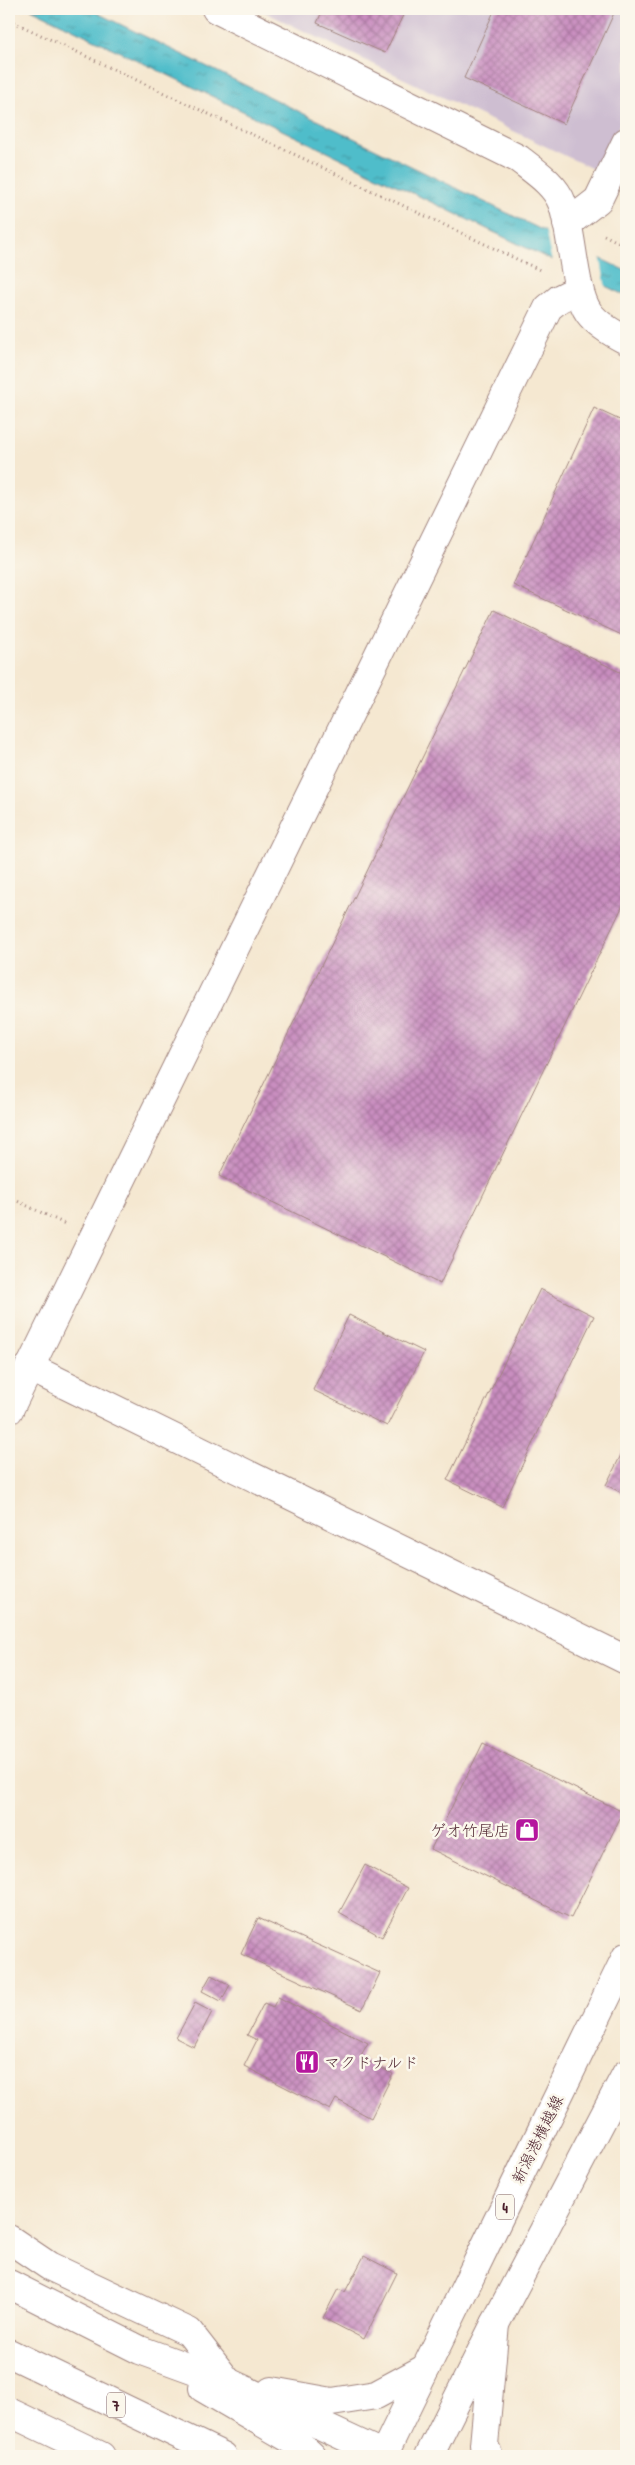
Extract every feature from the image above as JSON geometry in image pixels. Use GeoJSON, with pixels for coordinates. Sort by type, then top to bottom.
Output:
{"type":"FeatureCollection","features":[{"type":"Feature","properties":{"kind":"main road"},"geometry":{"type":"LineString","coordinates":[[216,9],[519,159],[544,179],[561,201],[569,229],[579,285],[589,313],[603,326],[626,340]]}},
{"type":"Feature","properties":{"kind":"main road"},"geometry":{"type":"LineString","coordinates":[[569,229],[598,200],[626,142]]}},
{"type":"Feature","properties":{"kind":"main road"},"geometry":{"type":"LineString","coordinates":[[9,1410],[548,308],[579,285]]}},
{"type":"Feature","properties":{"kind":"main road"},"geometry":{"type":"LineString","coordinates":[[29,1367],[626,1660]]}},
{"type":"Feature","properties":{"kind":"main road","name":"新潟港横越線"},"geometry":{"type":"LineString","coordinates":[[384,2456],[626,1957]]}},
{"type":"Feature","properties":{"kind":"main road"},"geometry":{"type":"LineString","coordinates":[[429,2456],[495,2324],[626,2074]]}},
{"type":"Feature","properties":{"kind":"main road"},"geometry":{"type":"LineString","coordinates":[[9,2239],[49,2266],[189,2332],[228,2382],[332,2402],[376,2395],[426,2368]]}},
{"type":"Feature","properties":{"kind":"main road"},"geometry":{"type":"LineString","coordinates":[[9,2284],[140,2350],[299,2444],[312,2456]]}},
{"type":"Feature","properties":{"kind":"main road"},"geometry":{"type":"LineString","coordinates":[[489,2456],[484,2445],[495,2324]]}},
{"type":"Feature","properties":{"kind":"main road"},"geometry":{"type":"LineString","coordinates":[[140,2350],[228,2382],[384,2456]]}},
{"type":"Feature","properties":{"kind":"main road","name":"7"},"geometry":{"type":"LineString","coordinates":[[9,2353],[223,2456]]}},
{"type":"Feature","properties":{"kind":"main road"},"geometry":{"type":"LineString","coordinates":[[9,2412],[100,2456]]}},
{"type":"Feature","properties":{"kind":"path"},"geometry":{"type":"LineString","coordinates":[[9,20],[579,285]]}},
{"type":"Feature","properties":{"kind":"path"},"geometry":{"type":"LineString","coordinates":[[9,1197],[92,1237]]}},
{"type":"Feature","properties":{"kind":"shaded area"},"geometry":{"type":"Polygon","coordinates":[[[258,9],[626,9],[626,111],[600,165],[593,169],[258,9]]]}},
{"type":"Feature","properties":{"kind":"water"},"geometry":{"type":"Polygon","coordinates":[[[31,9],[89,9],[626,271],[626,296],[31,9]]]}},
{"type":"Feature","properties":{"kind":"pier"},"geometry":{"type":"Polygon","coordinates":[[[545,229],[600,255],[606,289],[552,262],[545,229]]]}},
{"type":"Feature","properties":{"kind":"building"},"geometry":{"type":"Polygon","coordinates":[[[323,9],[406,9],[385,53],[317,23],[323,9]]]}},
{"type":"Feature","properties":{"kind":"building"},"geometry":{"type":"Polygon","coordinates":[[[495,9],[605,9],[614,13],[564,124],[464,78],[495,9]]]}},
{"type":"Feature","properties":{"kind":"building"},"geometry":{"type":"Polygon","coordinates":[[[594,408],[626,423],[626,637],[513,585],[594,408]]]}},
{"type":"Feature","properties":{"kind":"building"},"geometry":{"type":"Polygon","coordinates":[[[494,610],[626,675],[626,899],[440,1284],[219,1176],[494,610]]]}},
{"type":"Feature","properties":{"kind":"building"},"geometry":{"type":"Polygon","coordinates":[[[540,1289],[594,1316],[502,1507],[447,1480],[540,1289]]]}},
{"type":"Feature","properties":{"kind":"building"},"geometry":{"type":"Polygon","coordinates":[[[349,1315],[424,1352],[387,1426],[313,1390],[349,1315]]]}},
{"type":"Feature","properties":{"kind":"building"},"geometry":{"type":"Polygon","coordinates":[[[626,1445],[626,1495],[606,1485],[626,1445]]]}},
{"type":"Feature","properties":{"kind":"building","name":"ゲオ竹尾店"},"geometry":{"type":"Polygon","coordinates":[[[483,1743],[623,1812],[571,1918],[431,1849],[483,1743]]]}},
{"type":"Feature","properties":{"kind":"building"},"geometry":{"type":"Polygon","coordinates":[[[365,1865],[408,1888],[382,1937],[339,1913],[365,1865]]]}},
{"type":"Feature","properties":{"kind":"building"},"geometry":{"type":"Polygon","coordinates":[[[258,1918],[380,1973],[362,2010],[241,1954],[258,1918]]]}},
{"type":"Feature","properties":{"kind":"building"},"geometry":{"type":"Polygon","coordinates":[[[211,1975],[230,1985],[221,2001],[202,1991],[211,1975]]]}},
{"type":"Feature","properties":{"kind":"building","name":"マクドナルド"},"geometry":{"type":"Polygon","coordinates":[[[278,1997],[368,2043],[360,2057],[393,2074],[371,2118],[336,2099],[330,2110],[244,2066],[257,2040],[247,2035],[264,2003],[273,2007],[278,1997]]]}},
{"type":"Feature","properties":{"kind":"building"},"geometry":{"type":"Polygon","coordinates":[[[195,2003],[212,2012],[194,2047],[176,2038],[195,2003]]]}},
{"type":"Feature","properties":{"kind":"building"},"geometry":{"type":"Polygon","coordinates":[[[364,2256],[397,2273],[364,2339],[323,2318],[338,2289],[345,2292],[364,2256]]]}},
{"type":"Feature","properties":{"kind":"place","name":"ゲオ竹尾店"},"geometry":{"type":"Point","coordinates":[527,1830]}},
{"type":"Feature","properties":{"kind":"place","name":"マクドナルド"},"geometry":{"type":"Point","coordinates":[307,2062]}}]}
